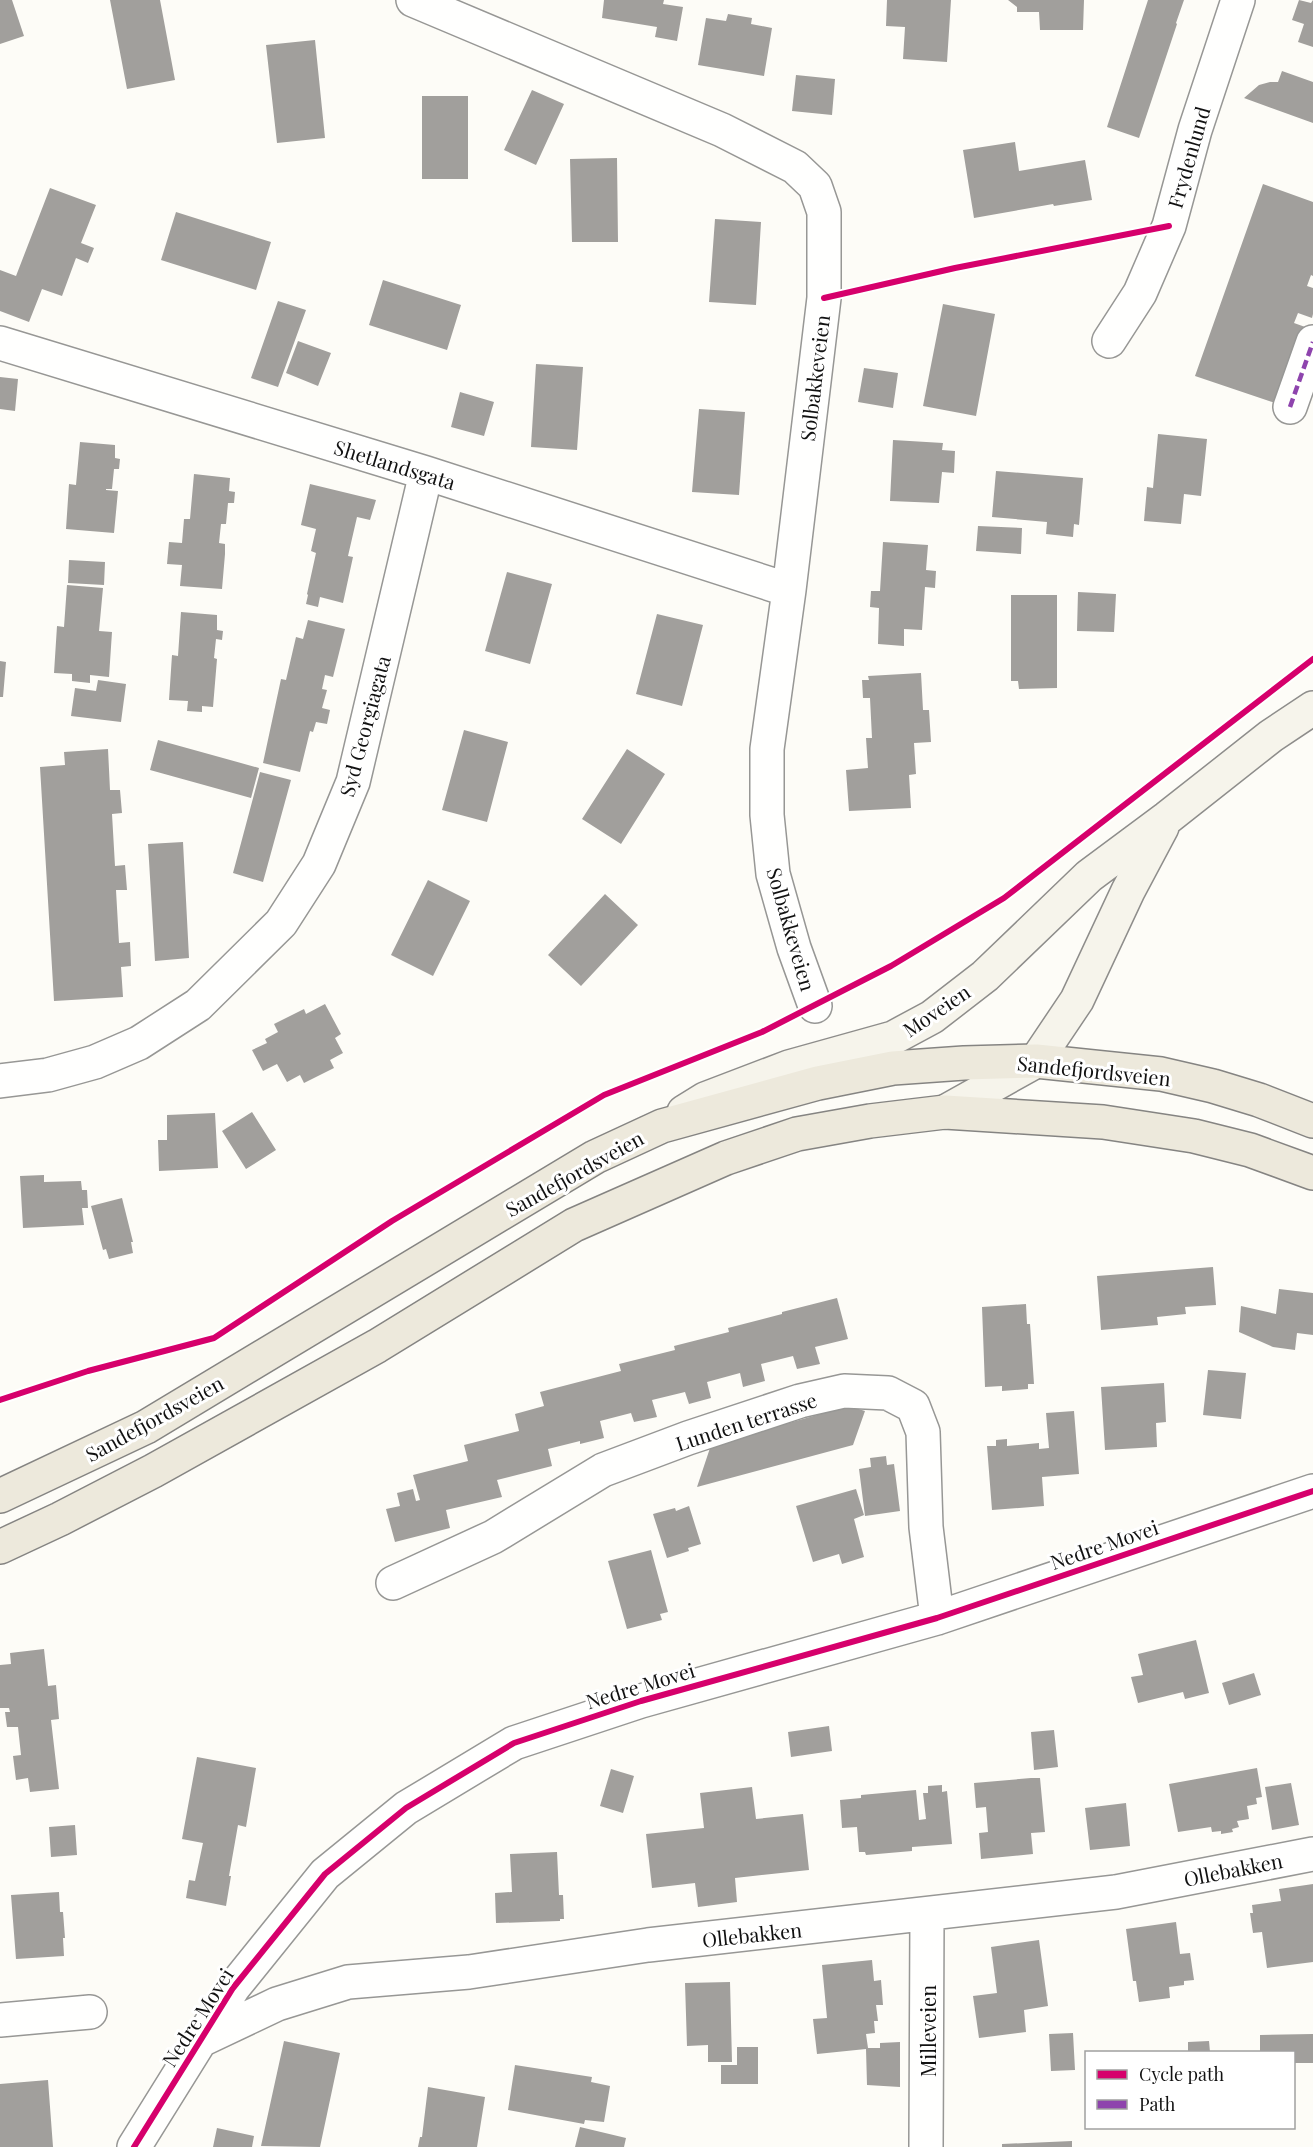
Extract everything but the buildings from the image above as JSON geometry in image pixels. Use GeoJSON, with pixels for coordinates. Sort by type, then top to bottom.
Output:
{"type":"FeatureCollection","features":[{"type":"Feature","properties":{"kind":"main road","name":"Sandefjordsveien"},"geometry":{"type":"LineString","coordinates":[[0,1496],[146,1427],[595,1157],[662,1126],[819,1083],[893,1068],[1036,1061],[1161,1074],[1259,1100],[1313,1121]]}},
{"type":"Feature","properties":{"kind":"main road"},"geometry":{"type":"LineString","coordinates":[[0,1547],[153,1471],[377,1346],[574,1225],[726,1158],[797,1134],[870,1120],[945,1112],[1103,1122],[1194,1136],[1250,1150],[1313,1173]]}},
{"type":"Feature","properties":{"kind":"street","name":"Solbakkeveien"},"geometry":{"type":"LineString","coordinates":[[413,0],[722,130],[795,166],[815,186],[824,212],[824,298],[789,590],[766,749],[767,815],[773,873],[794,948],[815,1006]]}},
{"type":"Feature","properties":{"kind":"street","name":"Frydenlund"},"geometry":{"type":"LineString","coordinates":[[1109,341],[1140,292],[1169,226],[1195,130],[1238,0]]}},
{"type":"Feature","properties":{"kind":"street"},"geometry":{"type":"LineString","coordinates":[[1290,407],[1313,342]]}},
{"type":"Feature","properties":{"kind":"street","name":"Shetlandsgata"},"geometry":{"type":"LineString","coordinates":[[0,344],[426,473],[789,590]]}},
{"type":"Feature","properties":{"kind":"street","name":"Syd Georgiagata"},"geometry":{"type":"LineString","coordinates":[[0,1081],[48,1075],[95,1062],[139,1043],[198,1005],[281,923],[319,864],[353,782],[426,473]]}},
{"type":"Feature","properties":{"kind":"street","name":"Moveien"},"geometry":{"type":"LineString","coordinates":[[662,1126],[705,1099],[789,1067],[893,1038],[932,1017],[985,976],[1089,876],[1167,818],[1270,736],[1313,708]]}},
{"type":"Feature","properties":{"kind":"street","name":"Moveien"},"geometry":{"type":"LineString","coordinates":[[945,1112],[1036,1061],[1077,1000],[1128,891],[1167,818]]}},
{"type":"Feature","properties":{"kind":"street","name":"Lunden terrasse"},"geometry":{"type":"LineString","coordinates":[[393,1583],[493,1538],[603,1470],[688,1438],[800,1401],[844,1391],[888,1393],[913,1406],[924,1432],[926,1527],[937,1618]]}},
{"type":"Feature","properties":{"kind":"street","name":"Nedre Movei"},"geometry":{"type":"LineString","coordinates":[[134,2147],[233,1988],[325,1874],[406,1808],[514,1743],[641,1701],[937,1618],[1313,1491]]}},
{"type":"Feature","properties":{"kind":"street","name":"Ollebakken"},"geometry":{"type":"LineString","coordinates":[[199,2041],[277,2004],[348,1982],[469,1972],[648,1946],[1116,1892],[1313,1854]]}},
{"type":"Feature","properties":{"kind":"street","name":"Milleveien"},"geometry":{"type":"LineString","coordinates":[[926,2147],[927,1915]]}},
{"type":"Feature","properties":{"kind":"street"},"geometry":{"type":"LineString","coordinates":[[0,2020],[90,2012]]}},
{"type":"Feature","properties":{"kind":"marked path"},"geometry":{"type":"LineString","coordinates":[[1290,407],[1313,342]]}},
{"type":"Feature","properties":{"kind":"cycle path"},"geometry":{"type":"LineString","coordinates":[[824,298],[955,268],[1169,226]]}},
{"type":"Feature","properties":{"kind":"cycle path"},"geometry":{"type":"LineString","coordinates":[[0,1400],[88,1371],[214,1338],[392,1221],[604,1095],[762,1032],[891,966],[1004,898],[1313,659]]}},
{"type":"Feature","properties":{"kind":"cycle path"},"geometry":{"type":"LineString","coordinates":[[134,2147],[233,1988],[325,1874],[406,1808],[514,1743],[641,1701],[937,1618],[1313,1491]]}}]}
